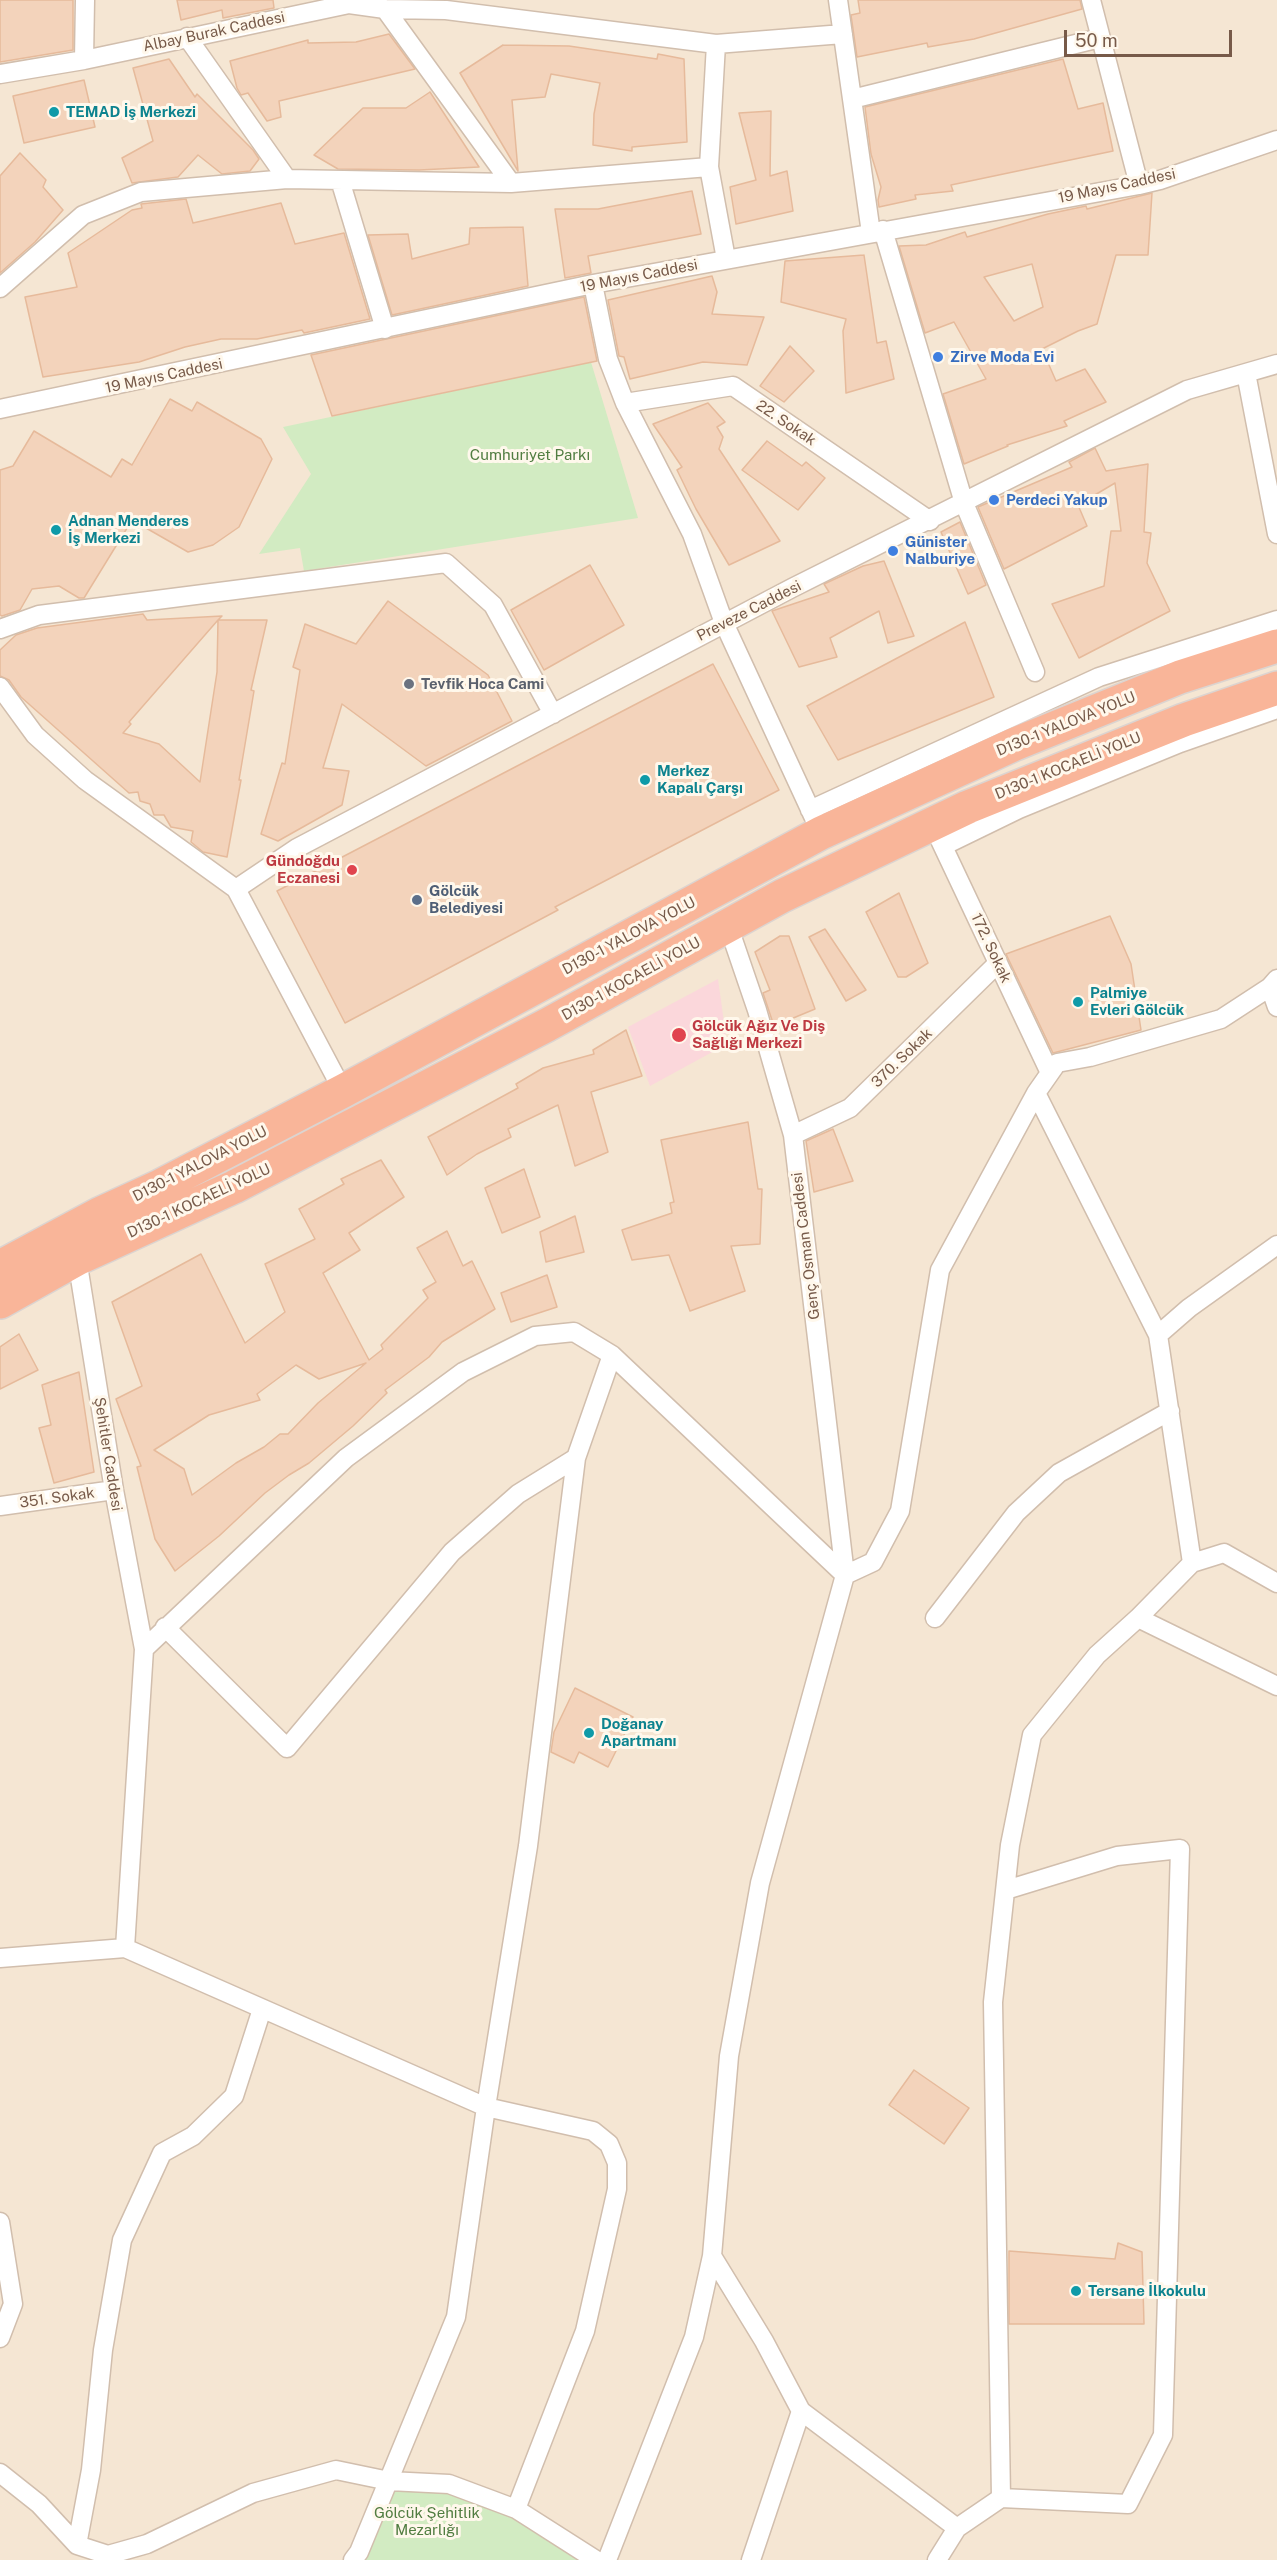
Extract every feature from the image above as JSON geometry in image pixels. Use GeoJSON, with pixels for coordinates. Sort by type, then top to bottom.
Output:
{"type":"FeatureCollection","features":[{"type":"Feature","properties":{"kind":"highway","name":"D130-1 YALOVA YOLU"},"geometry":{"type":"LineString","coordinates":[[0,1267],[344,1091],[815,822],[1179,677],[1277,646]]}},
{"type":"Feature","properties":{"kind":"highway","name":"D130-1 KOCAELİ YOLU"},"geometry":{"type":"LineString","coordinates":[[0,1302],[77,1259],[234,1187],[547,1025],[782,896],[938,835],[968,807],[1184,720],[1277,688]]}},
{"type":"Feature","properties":{"kind":"street"},"geometry":{"type":"LineString","coordinates":[[84,60],[86,0]]}},
{"type":"Feature","properties":{"kind":"street"},"geometry":{"type":"LineString","coordinates":[[838,0],[852,99],[877,232],[963,503],[1035,672]]}},
{"type":"Feature","properties":{"kind":"street"},"geometry":{"type":"LineString","coordinates":[[1090,0],[1139,185]]}},
{"type":"Feature","properties":{"kind":"street","name":"Albay Burak Caddesi"},"geometry":{"type":"LineString","coordinates":[[0,74],[84,60],[348,2],[385,9],[446,10],[716,44],[843,33]]}},
{"type":"Feature","properties":{"kind":"street"},"geometry":{"type":"LineString","coordinates":[[385,9],[511,183]]}},
{"type":"Feature","properties":{"kind":"street"},"geometry":{"type":"LineString","coordinates":[[187,37],[287,179]]}},
{"type":"Feature","properties":{"kind":"street"},"geometry":{"type":"LineString","coordinates":[[852,99],[1100,38]]}},
{"type":"Feature","properties":{"kind":"street"},"geometry":{"type":"LineString","coordinates":[[716,44],[709,167],[726,260]]}},
{"type":"Feature","properties":{"kind":"street","name":"19 Mayıs Caddesi"},"geometry":{"type":"LineString","coordinates":[[0,409],[593,284],[1139,185],[1277,140]]}},
{"type":"Feature","properties":{"kind":"street"},"geometry":{"type":"LineString","coordinates":[[0,288],[83,214],[141,192],[287,179],[511,183],[709,167]]}},
{"type":"Feature","properties":{"kind":"street"},"geometry":{"type":"LineString","coordinates":[[340,180],[385,329]]}},
{"type":"Feature","properties":{"kind":"street"},"geometry":{"type":"LineString","coordinates":[[593,284],[608,359],[625,403],[692,534],[724,623],[815,822],[1099,677],[1277,620]]}},
{"type":"Feature","properties":{"kind":"street","name":"Preveze Caddesi"},"geometry":{"type":"LineString","coordinates":[[236,889],[297,848],[724,623],[1187,390],[1277,364]]}},
{"type":"Feature","properties":{"kind":"street"},"geometry":{"type":"LineString","coordinates":[[1246,373],[1277,534]]}},
{"type":"Feature","properties":{"kind":"street","name":"22. Sokak"},"geometry":{"type":"LineString","coordinates":[[625,403],[733,386],[930,521]]}},
{"type":"Feature","properties":{"kind":"street"},"geometry":{"type":"LineString","coordinates":[[0,629],[39,615],[446,563],[493,605],[553,714]]}},
{"type":"Feature","properties":{"kind":"street"},"geometry":{"type":"LineString","coordinates":[[0,687],[35,735],[85,780],[236,889],[344,1091]]}},
{"type":"Feature","properties":{"kind":"street"},"geometry":{"type":"LineString","coordinates":[[938,835],[1019,809],[1180,743],[1277,709]]}},
{"type":"Feature","properties":{"kind":"street","name":"172. Sokak"},"geometry":{"type":"LineString","coordinates":[[938,835],[1050,1073]]}},
{"type":"Feature","properties":{"kind":"street","name":"Genç Osman Caddesi"},"geometry":{"type":"LineString","coordinates":[[728,925],[737,947],[793,1134],[845,1575]]}},
{"type":"Feature","properties":{"kind":"street","name":"370. Sokak"},"geometry":{"type":"LineString","coordinates":[[793,1134],[850,1108],[998,963]]}},
{"type":"Feature","properties":{"kind":"street"},"geometry":{"type":"LineString","coordinates":[[607,2560],[694,2337],[712,2256],[729,2056],[760,1883],[845,1575],[873,1562],[900,1511],[940,1270],[1036,1093],[1057,1063],[1090,1057],[1221,1019],[1273,983],[1277,1008]]}},
{"type":"Feature","properties":{"kind":"street"},"geometry":{"type":"LineString","coordinates":[[1036,1093],[1158,1335],[1192,1563]]}},
{"type":"Feature","properties":{"kind":"street"},"geometry":{"type":"LineString","coordinates":[[1158,1335],[1189,1308],[1277,1245]]}},
{"type":"Feature","properties":{"kind":"street","name":"Şehitler Caddesi"},"geometry":{"type":"LineString","coordinates":[[77,1259],[114,1490],[144,1648],[125,1948]]}},
{"type":"Feature","properties":{"kind":"street"},"geometry":{"type":"LineString","coordinates":[[144,1648],[346,1458],[463,1372],[535,1336],[574,1332],[612,1355],[845,1575]]}},
{"type":"Feature","properties":{"kind":"street"},"geometry":{"type":"LineString","coordinates":[[353,2560],[359,2552],[456,2317],[486,2107],[528,1846],[576,1458],[612,1355]]}},
{"type":"Feature","properties":{"kind":"street"},"geometry":{"type":"LineString","coordinates":[[935,1618],[1016,1513],[1059,1473],[1170,1411]]}},
{"type":"Feature","properties":{"kind":"street"},"geometry":{"type":"LineString","coordinates":[[165,1627],[287,1748],[452,1552],[518,1494],[576,1458]]}},
{"type":"Feature","properties":{"kind":"street","name":"351. Sokak"},"geometry":{"type":"LineString","coordinates":[[0,1506],[114,1490]]}},
{"type":"Feature","properties":{"kind":"street"},"geometry":{"type":"LineString","coordinates":[[1001,2498],[993,2002],[1010,1845],[1032,1735],[1097,1655],[1138,1618],[1192,1563],[1224,1553],[1277,1583]]}},
{"type":"Feature","properties":{"kind":"street"},"geometry":{"type":"LineString","coordinates":[[1138,1618],[1277,1686]]}},
{"type":"Feature","properties":{"kind":"street"},"geometry":{"type":"LineString","coordinates":[[937,2560],[957,2528],[1001,2498],[1128,2504],[1163,2435],[1180,1849],[1117,1856],[1005,1890]]}},
{"type":"Feature","properties":{"kind":"street"},"geometry":{"type":"LineString","coordinates":[[0,1958],[125,1948],[486,2107],[593,2132],[609,2144],[617,2163],[617,2190],[585,2331],[516,2509]]}},
{"type":"Feature","properties":{"kind":"street"},"geometry":{"type":"LineString","coordinates":[[77,2545],[91,2470],[103,2350],[122,2240],[162,2153],[192,2136],[234,2096],[262,2009]]}},
{"type":"Feature","properties":{"kind":"street"},"geometry":{"type":"LineString","coordinates":[[0,2222],[14,2304],[0,2338]]}},
{"type":"Feature","properties":{"kind":"street"},"geometry":{"type":"LineString","coordinates":[[712,2256],[764,2341],[801,2411],[957,2528]]}},
{"type":"Feature","properties":{"kind":"street"},"geometry":{"type":"LineString","coordinates":[[751,2560],[801,2411]]}},
{"type":"Feature","properties":{"kind":"street"},"geometry":{"type":"LineString","coordinates":[[0,2473],[39,2505],[77,2545],[108,2555],[137,2547],[253,2493],[336,2470],[389,2481],[449,2484],[516,2509],[596,2560]]}},
{"type":"Feature","properties":{"kind":"shaded area"},"geometry":{"type":"Polygon","coordinates":[[[0,0],[1277,0],[1277,2560],[0,2560],[0,0]]]}},
{"type":"Feature","properties":{"kind":"shaded area","name":"Gölcük Ağız Ve Diş Sağlığı Merkezi"},"geometry":{"type":"Polygon","coordinates":[[[718,979],[727,1044],[650,1086],[628,1027],[718,979]]]}},
{"type":"Feature","properties":{"kind":"green space","name":"Cumhuriyet Parkı"},"geometry":{"type":"Polygon","coordinates":[[[591,362],[638,518],[304,571],[300,548],[259,554],[311,474],[283,427],[591,362]]]}},
{"type":"Feature","properties":{"kind":"green space","name":"Gölcük Şehitlik Mezarlığı"},"geometry":{"type":"Polygon","coordinates":[[[389,2481],[449,2484],[596,2560],[353,2560],[389,2481]]]}},
{"type":"Feature","properties":{"kind":"building"},"geometry":{"type":"Polygon","coordinates":[[[0,0],[73,0],[73,50],[0,62],[0,0]]]}},
{"type":"Feature","properties":{"kind":"building"},"geometry":{"type":"Polygon","coordinates":[[[177,0],[273,0],[274,8],[223,18],[222,10],[181,20],[177,0]]]}},
{"type":"Feature","properties":{"kind":"building"},"geometry":{"type":"Polygon","coordinates":[[[858,0],[1080,0],[1082,9],[974,39],[928,47],[927,43],[857,57],[851,15],[860,13],[858,0]]]}},
{"type":"Feature","properties":{"kind":"building"},"geometry":{"type":"Polygon","coordinates":[[[389,34],[415,69],[279,101],[281,117],[267,121],[248,93],[241,95],[237,88],[230,61],[308,40],[308,43],[356,42],[389,34]]]}},
{"type":"Feature","properties":{"kind":"building"},"geometry":{"type":"Polygon","coordinates":[[[503,45],[569,46],[657,59],[658,54],[684,59],[687,142],[632,147],[632,151],[593,145],[594,114],[600,83],[551,74],[545,97],[512,100],[518,171],[460,73],[503,45]]]}},
{"type":"Feature","properties":{"kind":"building"},"geometry":{"type":"Polygon","coordinates":[[[169,59],[195,97],[197,94],[253,150],[259,159],[250,171],[222,174],[198,155],[178,177],[132,183],[122,158],[153,141],[133,68],[169,59]]]}},
{"type":"Feature","properties":{"kind":"building"},"geometry":{"type":"Polygon","coordinates":[[[1063,59],[1078,109],[1103,103],[1113,151],[951,185],[953,191],[915,195],[916,199],[879,207],[881,187],[871,154],[865,107],[1063,59]]]}},
{"type":"Feature","properties":{"kind":"building","name":"TEMAD İş Merkezi"},"geometry":{"type":"Polygon","coordinates":[[[84,80],[95,127],[24,143],[13,96],[84,80]]]}},
{"type":"Feature","properties":{"kind":"building"},"geometry":{"type":"Polygon","coordinates":[[[430,92],[479,167],[419,170],[338,169],[314,155],[363,108],[406,108],[430,92]]]}},
{"type":"Feature","properties":{"kind":"building"},"geometry":{"type":"Polygon","coordinates":[[[771,111],[770,176],[787,171],[793,211],[736,224],[730,187],[756,180],[739,113],[771,111]]]}},
{"type":"Feature","properties":{"kind":"building"},"geometry":{"type":"Polygon","coordinates":[[[20,153],[46,180],[43,187],[63,210],[35,242],[0,273],[0,176],[20,153]]]}},
{"type":"Feature","properties":{"kind":"building"},"geometry":{"type":"Polygon","coordinates":[[[692,191],[701,234],[588,256],[591,273],[565,278],[555,209],[598,209],[692,191]]]}},
{"type":"Feature","properties":{"kind":"building"},"geometry":{"type":"Polygon","coordinates":[[[1152,193],[1148,255],[1116,255],[1097,324],[1042,349],[1056,381],[1085,369],[1106,402],[1064,421],[1067,426],[1007,445],[964,464],[943,394],[986,379],[954,322],[925,333],[899,246],[926,245],[965,232],[967,237],[1048,214],[1086,206],[1087,209],[1152,193]],[[1032,264],[984,277],[1014,321],[1043,307],[1032,264]]]}},
{"type":"Feature","properties":{"kind":"building"},"geometry":{"type":"Polygon","coordinates":[[[186,199],[193,223],[281,203],[295,244],[344,233],[370,319],[304,333],[302,330],[257,339],[221,339],[185,347],[139,362],[43,377],[25,297],[77,287],[68,253],[132,210],[142,208],[141,204],[186,199]]]}},
{"type":"Feature","properties":{"kind":"building"},"geometry":{"type":"Polygon","coordinates":[[[523,227],[528,286],[392,315],[368,235],[408,234],[412,259],[469,244],[470,228],[523,227]]]}},
{"type":"Feature","properties":{"kind":"building"},"geometry":{"type":"Polygon","coordinates":[[[864,255],[877,343],[886,341],[894,379],[846,393],[843,331],[846,319],[781,302],[785,261],[864,255]]]}},
{"type":"Feature","properties":{"kind":"building"},"geometry":{"type":"Polygon","coordinates":[[[712,276],[717,292],[712,314],[764,317],[747,365],[703,362],[630,379],[624,357],[619,356],[608,300],[712,276]]]}},
{"type":"Feature","properties":{"kind":"building"},"geometry":{"type":"Polygon","coordinates":[[[584,297],[597,361],[332,416],[311,355],[584,297]]]}},
{"type":"Feature","properties":{"kind":"building"},"geometry":{"type":"Polygon","coordinates":[[[790,346],[814,371],[784,402],[760,386],[790,346]]]}},
{"type":"Feature","properties":{"kind":"building"},"geometry":{"type":"Polygon","coordinates":[[[170,399],[192,411],[197,402],[261,439],[272,459],[239,527],[213,545],[188,552],[132,520],[84,598],[79,598],[59,586],[32,589],[20,610],[0,615],[0,470],[13,466],[34,431],[111,477],[122,459],[132,465],[170,399]]]}},
{"type":"Feature","properties":{"kind":"building"},"geometry":{"type":"Polygon","coordinates":[[[708,403],[725,422],[717,427],[723,437],[719,449],[780,541],[729,565],[696,509],[677,470],[682,467],[653,424],[708,403]]]}},
{"type":"Feature","properties":{"kind":"building"},"geometry":{"type":"Polygon","coordinates":[[[767,441],[802,466],[806,462],[825,478],[798,510],[742,470],[767,441]]]}},
{"type":"Feature","properties":{"kind":"building"},"geometry":{"type":"Polygon","coordinates":[[[1095,448],[1106,471],[1148,464],[1144,532],[1151,533],[1147,563],[1170,611],[1079,658],[1052,604],[1104,586],[1111,531],[1121,531],[1115,483],[1078,505],[1087,526],[1004,569],[978,507],[1072,467],[1069,462],[1095,448]]]}},
{"type":"Feature","properties":{"kind":"building"},"geometry":{"type":"Polygon","coordinates":[[[960,522],[986,585],[968,594],[941,532],[960,522]]]}},
{"type":"Feature","properties":{"kind":"building"},"geometry":{"type":"Polygon","coordinates":[[[884,561],[914,636],[888,643],[879,611],[830,638],[837,657],[799,667],[772,611],[829,592],[824,584],[863,566],[884,561]]]}},
{"type":"Feature","properties":{"kind":"building"},"geometry":{"type":"Polygon","coordinates":[[[590,565],[624,625],[544,670],[511,610],[590,565]]]}},
{"type":"Feature","properties":{"kind":"building","name":"Tevfik Hoca Cami"},"geometry":{"type":"Polygon","coordinates":[[[388,601],[488,675],[512,721],[426,766],[342,704],[323,768],[349,771],[342,805],[278,841],[261,834],[282,763],[285,764],[300,670],[293,667],[305,624],[356,644],[388,601]]]}},
{"type":"Feature","properties":{"kind":"building"},"geometry":{"type":"Polygon","coordinates":[[[143,614],[147,620],[222,616],[218,620],[267,620],[251,690],[254,691],[227,857],[203,852],[191,842],[193,831],[171,827],[164,815],[154,815],[150,804],[140,801],[138,792],[129,793],[21,697],[9,680],[0,676],[0,650],[16,635],[37,628],[143,614]],[[218,620],[129,722],[131,724],[123,733],[159,744],[200,782],[217,672],[218,620]]]}},
{"type":"Feature","properties":{"kind":"building"},"geometry":{"type":"Polygon","coordinates":[[[965,622],[994,697],[838,760],[807,706],[965,622]]]}},
{"type":"Feature","properties":{"kind":"building"},"geometry":{"type":"Polygon","coordinates":[[[713,664],[779,790],[555,907],[558,910],[345,1023],[277,891],[713,664]]]}},
{"type":"Feature","properties":{"kind":"building"},"geometry":{"type":"Polygon","coordinates":[[[899,893],[928,963],[906,977],[898,977],[866,912],[899,893]]]}},
{"type":"Feature","properties":{"kind":"building","name":"Palmiye Evleri Gölcük"},"geometry":{"type":"Polygon","coordinates":[[[1110,916],[1131,964],[1141,1030],[1053,1053],[1006,954],[1110,916]]]}},
{"type":"Feature","properties":{"kind":"building"},"geometry":{"type":"Polygon","coordinates":[[[825,929],[866,990],[846,1001],[809,937],[825,929]]]}},
{"type":"Feature","properties":{"kind":"building"},"geometry":{"type":"Polygon","coordinates":[[[780,936],[789,936],[815,1009],[774,1026],[763,993],[770,990],[755,952],[780,936]]]}},
{"type":"Feature","properties":{"kind":"building"},"geometry":{"type":"Polygon","coordinates":[[[626,1030],[642,1076],[591,1092],[608,1152],[575,1166],[558,1105],[508,1129],[511,1137],[477,1154],[447,1175],[428,1137],[518,1088],[516,1084],[543,1068],[594,1054],[593,1050],[626,1030]]]}},
{"type":"Feature","properties":{"kind":"building"},"geometry":{"type":"Polygon","coordinates":[[[748,1122],[758,1189],[762,1189],[760,1244],[731,1246],[745,1291],[690,1311],[669,1255],[632,1260],[622,1230],[672,1213],[670,1203],[674,1202],[661,1140],[748,1122]]]}},
{"type":"Feature","properties":{"kind":"building"},"geometry":{"type":"Polygon","coordinates":[[[833,1129],[853,1181],[814,1192],[806,1141],[833,1129]]]}},
{"type":"Feature","properties":{"kind":"building"},"geometry":{"type":"Polygon","coordinates":[[[381,1160],[404,1197],[349,1233],[360,1250],[323,1273],[369,1360],[383,1349],[381,1345],[428,1298],[423,1290],[436,1282],[417,1248],[447,1231],[463,1266],[472,1261],[495,1309],[442,1342],[429,1357],[385,1390],[387,1393],[353,1426],[309,1463],[265,1493],[219,1536],[175,1571],[155,1539],[137,1467],[141,1466],[116,1399],[142,1386],[112,1302],[201,1254],[245,1343],[285,1312],[265,1264],[315,1239],[299,1209],[344,1184],[341,1179],[381,1160]],[[366,1363],[319,1379],[296,1365],[257,1394],[260,1400],[209,1415],[154,1450],[184,1469],[192,1495],[280,1434],[288,1434],[318,1403],[366,1363]]]}},
{"type":"Feature","properties":{"kind":"building"},"geometry":{"type":"Polygon","coordinates":[[[524,1169],[540,1217],[502,1233],[485,1188],[524,1169]]]}},
{"type":"Feature","properties":{"kind":"building"},"geometry":{"type":"Polygon","coordinates":[[[575,1216],[584,1252],[546,1262],[540,1232],[575,1216]]]}},
{"type":"Feature","properties":{"kind":"building"},"geometry":{"type":"Polygon","coordinates":[[[547,1275],[557,1307],[511,1322],[501,1293],[547,1275]]]}},
{"type":"Feature","properties":{"kind":"building"},"geometry":{"type":"Polygon","coordinates":[[[19,1334],[38,1370],[0,1389],[0,1347],[19,1334]]]}},
{"type":"Feature","properties":{"kind":"building"},"geometry":{"type":"Polygon","coordinates":[[[79,1372],[94,1472],[54,1483],[39,1428],[51,1425],[42,1385],[79,1372]]]}},
{"type":"Feature","properties":{"kind":"building","name":"Doğanay Apartmanı"},"geometry":{"type":"Polygon","coordinates":[[[575,1688],[633,1717],[608,1767],[579,1752],[574,1763],[551,1752],[554,1732],[575,1688]]]}},
{"type":"Feature","properties":{"kind":"building"},"geometry":{"type":"Polygon","coordinates":[[[914,2070],[969,2108],[944,2144],[889,2105],[914,2070]]]}},
{"type":"Feature","properties":{"kind":"building","name":"Tersane İlkokulu"},"geometry":{"type":"Polygon","coordinates":[[[1118,2243],[1142,2252],[1144,2324],[1009,2324],[1009,2251],[1115,2259],[1118,2243]]]}},
{"type":"Feature","properties":{"kind":"place","name":"TEMAD İş Merkezi"},"geometry":{"type":"Point","coordinates":[54,112]}},
{"type":"Feature","properties":{"kind":"place","name":"Zirve Moda Evi"},"geometry":{"type":"Point","coordinates":[938,357]}},
{"type":"Feature","properties":{"kind":"place","name":"Perdeci Yakup"},"geometry":{"type":"Point","coordinates":[994,500]}},
{"type":"Feature","properties":{"kind":"place","name":"Adnan Menderes İş Merkezi"},"geometry":{"type":"Point","coordinates":[56,530]}},
{"type":"Feature","properties":{"kind":"place","name":"Günister Nalburiye"},"geometry":{"type":"Point","coordinates":[893,551]}},
{"type":"Feature","properties":{"kind":"place","name":"Tevfik Hoca Cami"},"geometry":{"type":"Point","coordinates":[409,684]}},
{"type":"Feature","properties":{"kind":"place","name":"Merkez Kapalı Çarşı"},"geometry":{"type":"Point","coordinates":[645,780]}},
{"type":"Feature","properties":{"kind":"place","name":"Gündoğdu Eczanesi"},"geometry":{"type":"Point","coordinates":[352,870]}},
{"type":"Feature","properties":{"kind":"place","name":"Gölcük Belediyesi"},"geometry":{"type":"Point","coordinates":[417,900]}},
{"type":"Feature","properties":{"kind":"place","name":"Palmiye Evleri Gölcük"},"geometry":{"type":"Point","coordinates":[1078,1002]}},
{"type":"Feature","properties":{"kind":"place","name":"Gölcük Ağız Ve Diş Sağlığı Merkezi"},"geometry":{"type":"Point","coordinates":[679,1035]}},
{"type":"Feature","properties":{"kind":"place","name":"Doğanay Apartmanı"},"geometry":{"type":"Point","coordinates":[589,1733]}},
{"type":"Feature","properties":{"kind":"place","name":"Tersane İlkokulu"},"geometry":{"type":"Point","coordinates":[1076,2291]}}]}
